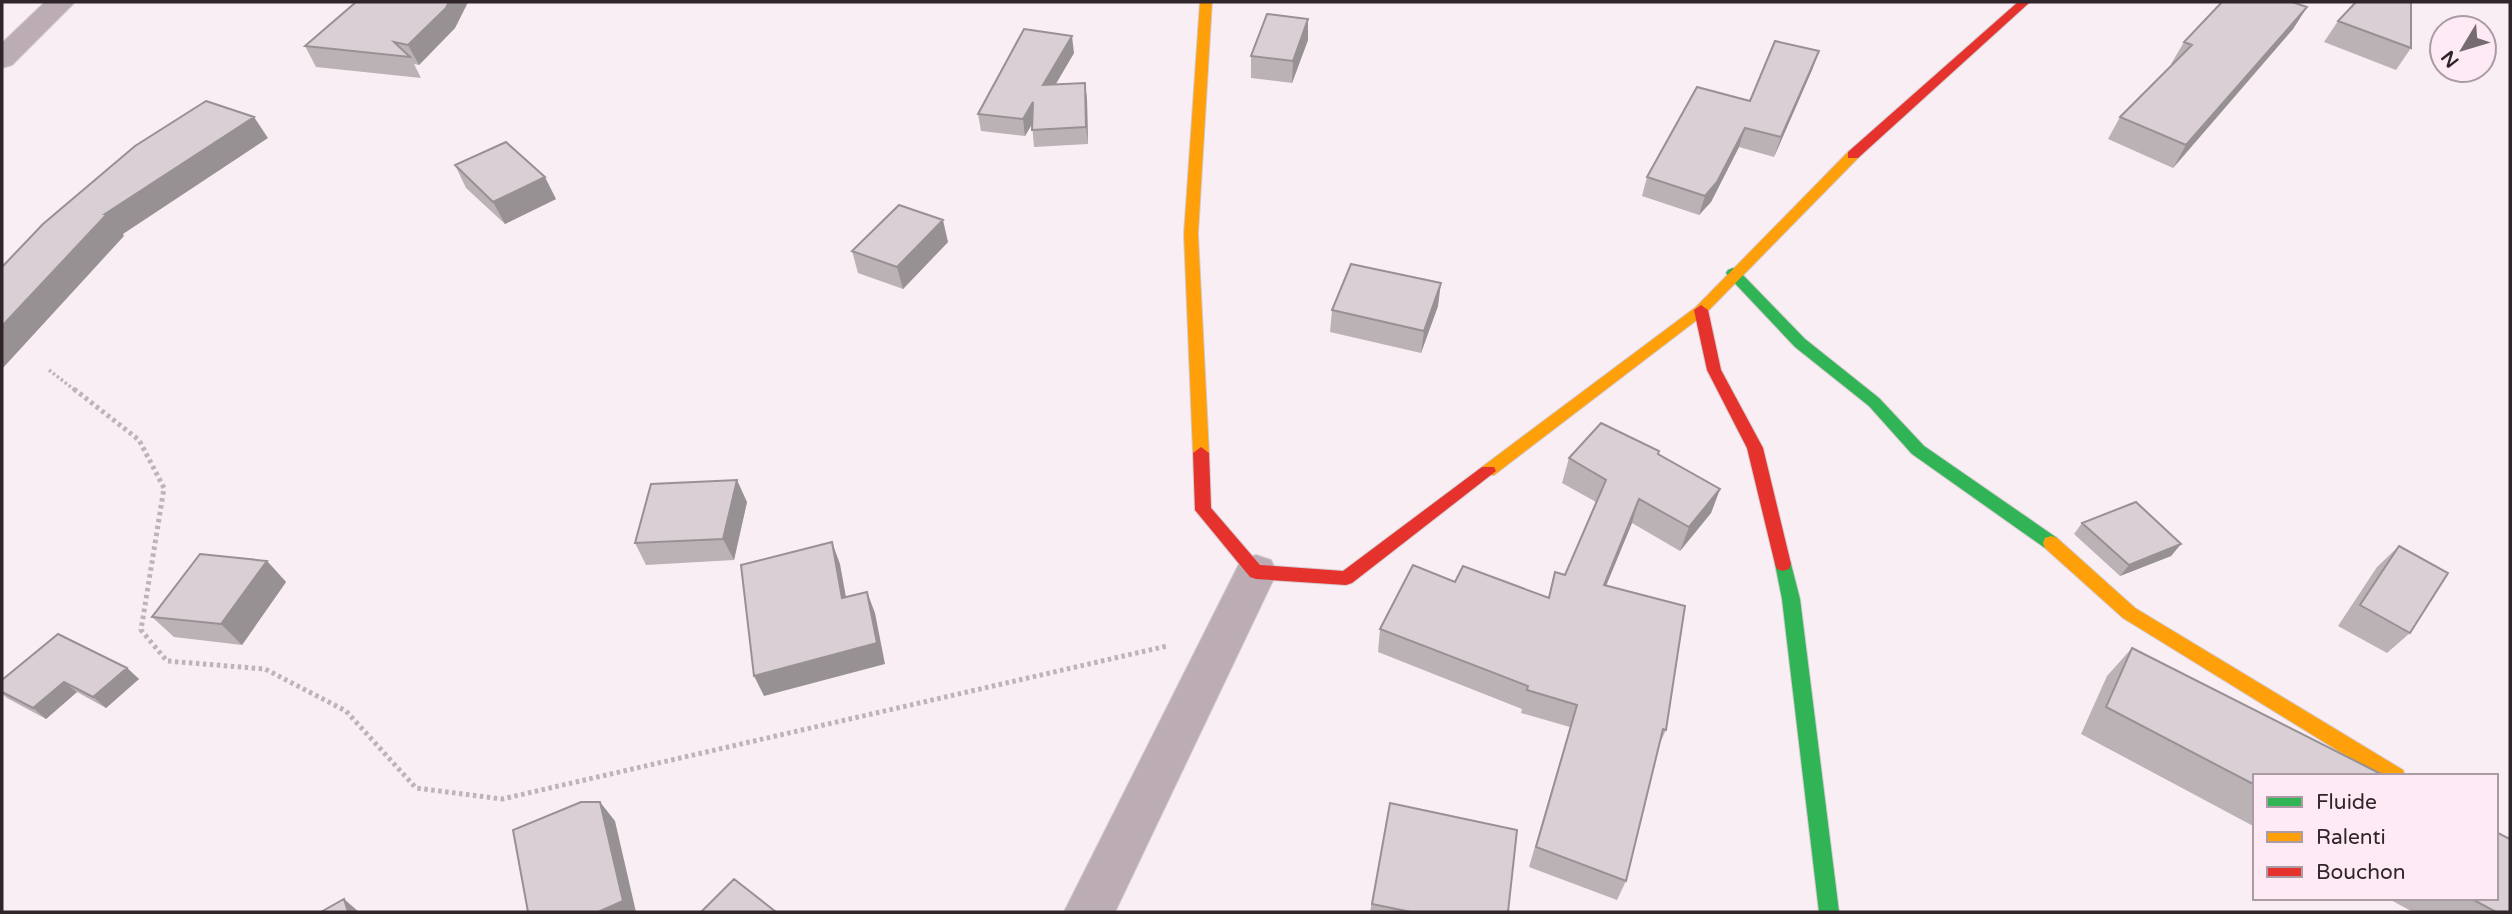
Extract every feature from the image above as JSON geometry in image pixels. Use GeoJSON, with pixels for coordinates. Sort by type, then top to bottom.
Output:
{"type":"FeatureCollection","features":[{"type":"Feature","properties":{"kind":"street"},"geometry":{"type":"LineString","coordinates":[[2,59],[61,2]]}},
{"type":"Feature","properties":{"kind":"street"},"geometry":{"type":"LineString","coordinates":[[1206,2],[1191,234],[1203,510],[1256,572],[1346,579],[1701,310],[1733,273],[1846,161],[2024,2]]}},
{"type":"Feature","properties":{"kind":"street"},"geometry":{"type":"LineString","coordinates":[[1733,273],[1800,343],[1874,402],[1918,450],[2038,531],[2129,613],[2393,774]]}},
{"type":"Feature","properties":{"kind":"street"},"geometry":{"type":"LineString","coordinates":[[1701,310],[1714,370],[1755,448],[1791,599],[1829,912]]}},
{"type":"Feature","properties":{"kind":"street"},"geometry":{"type":"LineString","coordinates":[[1089,912],[1230,632],[1256,572]]}},
{"type":"Feature","properties":{"kind":"path"},"geometry":{"type":"LineString","coordinates":[[49,370],[139,440],[164,488],[141,630],[167,661],[265,668],[346,711],[416,788],[502,799],[1230,632]]}},
{"type":"Feature","properties":{"kind":"building"},"geometry":{"type":"Polygon","coordinates":[[[356,2],[449,2],[408,45],[394,42],[410,57],[305,46],[356,2]]]}},
{"type":"Feature","properties":{"kind":"building"},"geometry":{"type":"Polygon","coordinates":[[[2222,2],[2292,2],[2307,7],[2186,145],[2120,117],[2192,45],[2184,42],[2222,2]]]}},
{"type":"Feature","properties":{"kind":"building"},"geometry":{"type":"Polygon","coordinates":[[[2356,2],[2411,2],[2411,48],[2338,21],[2356,2]]]}},
{"type":"Feature","properties":{"kind":"building"},"geometry":{"type":"Polygon","coordinates":[[[1267,14],[1308,19],[1293,61],[1251,56],[1267,14]]]}},
{"type":"Feature","properties":{"kind":"building"},"geometry":{"type":"Polygon","coordinates":[[[1024,29],[1072,36],[1043,85],[1085,83],[1086,127],[1032,130],[1033,102],[1023,119],[978,114],[1024,29]]]}},
{"type":"Feature","properties":{"kind":"building"},"geometry":{"type":"Polygon","coordinates":[[[1775,41],[1819,51],[1781,137],[1745,128],[1717,182],[1705,196],[1647,177],[1697,87],[1750,101],[1775,41]]]}},
{"type":"Feature","properties":{"kind":"building"},"geometry":{"type":"Polygon","coordinates":[[[206,101],[254,117],[105,214],[2,326],[2,267],[43,224],[135,146],[206,101]]]}},
{"type":"Feature","properties":{"kind":"building"},"geometry":{"type":"Polygon","coordinates":[[[506,142],[545,177],[493,202],[455,165],[506,142]]]}},
{"type":"Feature","properties":{"kind":"building"},"geometry":{"type":"Polygon","coordinates":[[[899,205],[943,220],[897,267],[852,251],[899,205]]]}},
{"type":"Feature","properties":{"kind":"building"},"geometry":{"type":"Polygon","coordinates":[[[1351,264],[1441,283],[1424,331],[1332,310],[1351,264]]]}},
{"type":"Feature","properties":{"kind":"building"},"geometry":{"type":"Polygon","coordinates":[[[1601,423],[1659,451],[1658,454],[1720,489],[1689,527],[1639,499],[1604,585],[1685,606],[1666,730],[1663,729],[1626,881],[1536,847],[1577,705],[1527,690],[1528,686],[1380,629],[1413,565],[1455,582],[1463,566],[1549,598],[1555,572],[1565,575],[1606,480],[1569,458],[1601,423]]]}},
{"type":"Feature","properties":{"kind":"building"},"geometry":{"type":"Polygon","coordinates":[[[737,480],[723,539],[635,543],[651,484],[737,480]]]}},
{"type":"Feature","properties":{"kind":"building"},"geometry":{"type":"Polygon","coordinates":[[[2136,502],[2181,544],[2129,565],[2082,523],[2136,502]]]}},
{"type":"Feature","properties":{"kind":"building"},"geometry":{"type":"Polygon","coordinates":[[[832,542],[842,598],[867,592],[877,643],[754,676],[741,565],[832,542]]]}},
{"type":"Feature","properties":{"kind":"building"},"geometry":{"type":"Polygon","coordinates":[[[2399,546],[2448,573],[2410,633],[2360,605],[2399,546]]]}},
{"type":"Feature","properties":{"kind":"building"},"geometry":{"type":"Polygon","coordinates":[[[200,554],[267,561],[221,624],[152,617],[200,554]]]}},
{"type":"Feature","properties":{"kind":"building"},"geometry":{"type":"Polygon","coordinates":[[[58,634],[127,668],[93,697],[64,682],[33,708],[2,692],[2,680],[58,634]]]}},
{"type":"Feature","properties":{"kind":"building"},"geometry":{"type":"Polygon","coordinates":[[[2132,648],[2381,774],[2253,774],[2253,784],[2106,707],[2132,648]]]}},
{"type":"Feature","properties":{"kind":"building"},"geometry":{"type":"Polygon","coordinates":[[[581,802],[600,802],[623,901],[598,912],[528,912],[513,830],[581,802]]]}},
{"type":"Feature","properties":{"kind":"building"},"geometry":{"type":"Polygon","coordinates":[[[1390,803],[1517,830],[1508,912],[1411,912],[1372,904],[1390,803]]]}},
{"type":"Feature","properties":{"kind":"building"},"geometry":{"type":"Polygon","coordinates":[[[2498,833],[2510,839],[2510,912],[2496,912],[2474,900],[2498,900],[2498,833]]]}},
{"type":"Feature","properties":{"kind":"building"},"geometry":{"type":"Polygon","coordinates":[[[734,879],[776,912],[701,912],[734,879]]]}},
{"type":"Feature","properties":{"kind":"building"},"geometry":{"type":"Polygon","coordinates":[[[344,899],[348,912],[321,912],[344,899]]]}},
{"type":"Feature","properties":{"kind":"traffic: fast"},"geometry":{"type":"LineString","coordinates":[[1733,273],[1800,343],[1874,402],[1918,450],[2051,543]]}},
{"type":"Feature","properties":{"kind":"traffic: fast"},"geometry":{"type":"LineString","coordinates":[[1783,564],[1791,599],[1829,912]]}},
{"type":"Feature","properties":{"kind":"traffic: slow"},"geometry":{"type":"LineString","coordinates":[[1201,453],[1191,234],[1206,2]]}},
{"type":"Feature","properties":{"kind":"traffic: slow"},"geometry":{"type":"LineString","coordinates":[[1488,471],[1701,310],[1853,155]]}},
{"type":"Feature","properties":{"kind":"traffic: slow"},"geometry":{"type":"LineString","coordinates":[[2051,543],[2129,613],[2393,774]]}},
{"type":"Feature","properties":{"kind":"traffic: jam"},"geometry":{"type":"LineString","coordinates":[[1853,155],[2024,2]]}},
{"type":"Feature","properties":{"kind":"traffic: jam"},"geometry":{"type":"LineString","coordinates":[[1701,310],[1714,370],[1755,448],[1783,564]]}},
{"type":"Feature","properties":{"kind":"traffic: jam"},"geometry":{"type":"LineString","coordinates":[[1201,453],[1203,510],[1256,572],[1346,578],[1488,471]]}}]}
